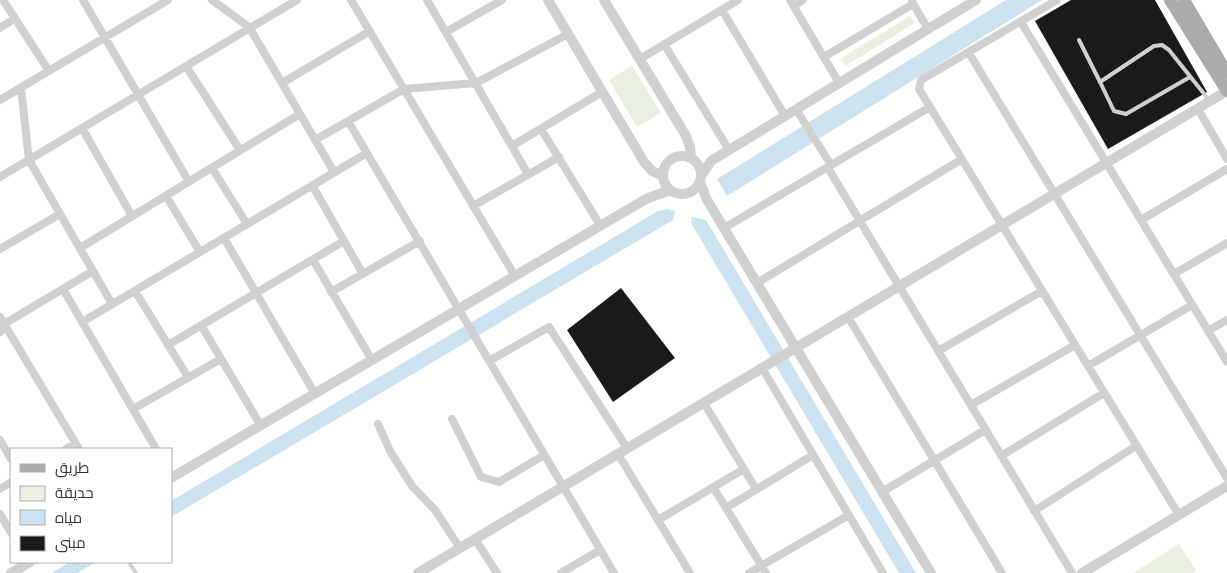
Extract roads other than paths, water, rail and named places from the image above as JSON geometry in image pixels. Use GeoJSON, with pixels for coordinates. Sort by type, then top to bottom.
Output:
{"type":"FeatureCollection","features":[{"type":"Feature","properties":{"kind":"main road"},"geometry":{"type":"LineString","coordinates":[[1170,0],[1227,91]]}},
{"type":"Feature","properties":{"kind":"main road"},"geometry":{"type":"LineString","coordinates":[[1186,1],[1223,57],[1227,73]]}},
{"type":"Feature","properties":{"kind":"street"},"geometry":{"type":"LineString","coordinates":[[4,0],[49,71]]}},
{"type":"Feature","properties":{"kind":"street"},"geometry":{"type":"LineString","coordinates":[[83,0],[189,182]]}},
{"type":"Feature","properties":{"kind":"street"},"geometry":{"type":"LineString","coordinates":[[0,100],[105,38],[158,3],[168,0]]}},
{"type":"Feature","properties":{"kind":"street"},"geometry":{"type":"LineString","coordinates":[[212,0],[249,27],[334,172]]}},
{"type":"Feature","properties":{"kind":"street"},"geometry":{"type":"LineString","coordinates":[[0,177],[297,0]]}},
{"type":"Feature","properties":{"kind":"street"},"geometry":{"type":"LineString","coordinates":[[351,0],[515,276]]}},
{"type":"Feature","properties":{"kind":"street"},"geometry":{"type":"LineString","coordinates":[[427,0],[528,174]]}},
{"type":"Feature","properties":{"kind":"street"},"geometry":{"type":"LineString","coordinates":[[446,32],[502,0]]}},
{"type":"Feature","properties":{"kind":"street"},"geometry":{"type":"LineString","coordinates":[[548,0],[644,162],[678,194],[686,194],[707,200]]}},
{"type":"Feature","properties":{"kind":"street"},"geometry":{"type":"LineString","coordinates":[[640,59],[736,0]]}},
{"type":"Feature","properties":{"kind":"street"},"geometry":{"type":"LineString","coordinates":[[803,0],[792,3],[839,83]]}},
{"type":"Feature","properties":{"kind":"street"},"geometry":{"type":"LineString","coordinates":[[686,194],[697,187],[711,161],[976,0]]}},
{"type":"Feature","properties":{"kind":"street"},"geometry":{"type":"LineString","coordinates":[[1057,0],[922,80],[919,89],[1178,515]]}},
{"type":"Feature","properties":{"kind":"street"},"geometry":{"type":"LineString","coordinates":[[608,1],[686,136],[692,159],[700,170],[700,179],[707,200],[931,573]]}},
{"type":"Feature","properties":{"kind":"street"},"geometry":{"type":"LineString","coordinates":[[824,57],[912,2],[928,29]]}},
{"type":"Feature","properties":{"kind":"street"},"geometry":{"type":"LineString","coordinates":[[722,10],[785,116]]}},
{"type":"Feature","properties":{"kind":"street"},"geometry":{"type":"LineString","coordinates":[[0,28],[15,18]]}},
{"type":"Feature","properties":{"kind":"street"},"geometry":{"type":"LineString","coordinates":[[1021,22],[1227,362]]}},
{"type":"Feature","properties":{"kind":"street"},"geometry":{"type":"LineString","coordinates":[[282,83],[370,31]]}},
{"type":"Feature","properties":{"kind":"street"},"geometry":{"type":"LineString","coordinates":[[315,140],[404,88],[476,83],[568,34]]}},
{"type":"Feature","properties":{"kind":"street"},"geometry":{"type":"LineString","coordinates":[[664,44],[729,150]]}},
{"type":"Feature","properties":{"kind":"street"},"geometry":{"type":"LineString","coordinates":[[969,53],[1227,478]]}},
{"type":"Feature","properties":{"kind":"street"},"geometry":{"type":"LineString","coordinates":[[186,66],[240,150]]}},
{"type":"Feature","properties":{"kind":"street"},"geometry":{"type":"LineString","coordinates":[[21,88],[29,160],[112,304]]}},
{"type":"Feature","properties":{"kind":"street"},"geometry":{"type":"LineString","coordinates":[[420,572],[1227,91]]}},
{"type":"Feature","properties":{"kind":"street"},"geometry":{"type":"LineString","coordinates":[[512,146],[602,92]]}},
{"type":"Feature","properties":{"kind":"street"},"geometry":{"type":"LineString","coordinates":[[724,228],[930,107]]}},
{"type":"Feature","properties":{"kind":"street"},"geometry":{"type":"LineString","coordinates":[[796,109],[860,222],[1072,573]]}},
{"type":"Feature","properties":{"kind":"street"},"geometry":{"type":"LineString","coordinates":[[1198,109],[1227,159]]}},
{"type":"Feature","properties":{"kind":"street"},"geometry":{"type":"LineString","coordinates":[[80,248],[300,114]]}},
{"type":"Feature","properties":{"kind":"street"},"geometry":{"type":"LineString","coordinates":[[348,121],[614,573]]}},
{"type":"Feature","properties":{"kind":"street"},"geometry":{"type":"LineString","coordinates":[[82,128],[132,216]]}},
{"type":"Feature","properties":{"kind":"street"},"geometry":{"type":"LineString","coordinates":[[541,129],[600,226]]}},
{"type":"Feature","properties":{"kind":"street"},"geometry":{"type":"LineString","coordinates":[[82,322],[367,153]]}},
{"type":"Feature","properties":{"kind":"street"},"geometry":{"type":"LineString","coordinates":[[473,206],[559,156]]}},
{"type":"Feature","properties":{"kind":"street"},"geometry":{"type":"LineString","coordinates":[[172,477],[646,199],[666,182],[670,161],[680,156],[711,161]]}},
{"type":"Feature","properties":{"kind":"street"},"geometry":{"type":"LineString","coordinates":[[757,284],[962,159]]}},
{"type":"Feature","properties":{"kind":"street"},"geometry":{"type":"LineString","coordinates":[[212,168],[247,224]]}},
{"type":"Feature","properties":{"kind":"street"},"geometry":{"type":"LineString","coordinates":[[1141,220],[1227,169]]}},
{"type":"Feature","properties":{"kind":"street"},"geometry":{"type":"LineString","coordinates":[[312,186],[363,274]]}},
{"type":"Feature","properties":{"kind":"street"},"geometry":{"type":"LineString","coordinates":[[166,196],[200,252]]}},
{"type":"Feature","properties":{"kind":"street"},"geometry":{"type":"LineString","coordinates":[[0,250],[60,214]]}},
{"type":"Feature","properties":{"kind":"street"},"geometry":{"type":"LineString","coordinates":[[224,238],[314,394]]}},
{"type":"Feature","properties":{"kind":"street"},"geometry":{"type":"LineString","coordinates":[[168,345],[344,241]]}},
{"type":"Feature","properties":{"kind":"street"},"geometry":{"type":"LineString","coordinates":[[331,292],[420,241]]}},
{"type":"Feature","properties":{"kind":"street"},"geometry":{"type":"LineString","coordinates":[[1174,274],[1227,243]]}},
{"type":"Feature","properties":{"kind":"street"},"geometry":{"type":"LineString","coordinates":[[312,260],[372,360]]}},
{"type":"Feature","properties":{"kind":"street"},"geometry":{"type":"LineString","coordinates":[[0,332],[4,324],[93,271]]}},
{"type":"Feature","properties":{"kind":"street"},"geometry":{"type":"LineString","coordinates":[[63,290],[155,448]]}},
{"type":"Feature","properties":{"kind":"street"},"geometry":{"type":"LineString","coordinates":[[938,351],[1042,290]]}},
{"type":"Feature","properties":{"kind":"street"},"geometry":{"type":"LineString","coordinates":[[135,291],[188,377]]}},
{"type":"Feature","properties":{"kind":"street"},"geometry":{"type":"LineString","coordinates":[[1088,366],[1192,305]]}},
{"type":"Feature","properties":{"kind":"street"},"geometry":{"type":"LineString","coordinates":[[0,316],[77,446]]}},
{"type":"Feature","properties":{"kind":"street"},"geometry":{"type":"LineString","coordinates":[[848,317],[1002,573]]}},
{"type":"Feature","properties":{"kind":"street"},"geometry":{"type":"LineString","coordinates":[[1208,331],[1227,320]]}},
{"type":"Feature","properties":{"kind":"street"},"geometry":{"type":"LineString","coordinates":[[201,325],[261,426]]}},
{"type":"Feature","properties":{"kind":"street"},"geometry":{"type":"LineString","coordinates":[[489,361],[549,327],[623,451],[658,520],[690,573]]}},
{"type":"Feature","properties":{"kind":"street"},"geometry":{"type":"LineString","coordinates":[[970,405],[1075,344]]}},
{"type":"Feature","properties":{"kind":"street"},"geometry":{"type":"LineString","coordinates":[[133,409],[221,359]]}},
{"type":"Feature","properties":{"kind":"street"},"geometry":{"type":"LineString","coordinates":[[762,368],[883,573]]}},
{"type":"Feature","properties":{"kind":"street"},"geometry":{"type":"LineString","coordinates":[[1001,456],[1104,393]]}},
{"type":"Feature","properties":{"kind":"street"},"geometry":{"type":"LineString","coordinates":[[704,402],[756,489]]}},
{"type":"Feature","properties":{"kind":"street"},"geometry":{"type":"LineString","coordinates":[[452,419],[481,477],[499,482],[544,455]]}},
{"type":"Feature","properties":{"kind":"street"},"geometry":{"type":"LineString","coordinates":[[378,424],[390,451],[412,486],[435,510],[460,548]]}},
{"type":"Feature","properties":{"kind":"street"},"geometry":{"type":"LineString","coordinates":[[882,492],[985,430]]}},
{"type":"Feature","properties":{"kind":"street"},"geometry":{"type":"LineString","coordinates":[[1,443],[10,456]]}},
{"type":"Feature","properties":{"kind":"street"},"geometry":{"type":"LineString","coordinates":[[1034,511],[1136,446]]}},
{"type":"Feature","properties":{"kind":"street"},"geometry":{"type":"LineString","coordinates":[[726,508],[814,455]]}},
{"type":"Feature","properties":{"kind":"street"},"geometry":{"type":"LineString","coordinates":[[658,520],[744,469]]}},
{"type":"Feature","properties":{"kind":"street"},"geometry":{"type":"LineString","coordinates":[[1082,573],[1227,486]]}},
{"type":"Feature","properties":{"kind":"street"},"geometry":{"type":"LineString","coordinates":[[713,487],[764,569]]}},
{"type":"Feature","properties":{"kind":"street"},"geometry":{"type":"LineString","coordinates":[[0,514],[10,531]]}},
{"type":"Feature","properties":{"kind":"street"},"geometry":{"type":"LineString","coordinates":[[749,573],[764,569],[849,514]]}},
{"type":"Feature","properties":{"kind":"street"},"geometry":{"type":"LineString","coordinates":[[475,539],[497,573]]}},
{"type":"Feature","properties":{"kind":"street"},"geometry":{"type":"LineString","coordinates":[[561,573],[600,550]]}},
{"type":"Feature","properties":{"kind":"street"},"geometry":{"type":"LineString","coordinates":[[11,573],[27,563]]}},
{"type":"Feature","properties":{"kind":"lane"},"geometry":{"type":"LineString","coordinates":[[1079,40],[1114,111],[1126,114],[1190,77]]}},
{"type":"Feature","properties":{"kind":"lane"},"geometry":{"type":"LineString","coordinates":[[1100,82],[1154,46],[1162,45],[1169,50],[1210,101]]}},
{"type":"Feature","properties":{"kind":"lane"},"geometry":{"type":"LineString","coordinates":[[130,564],[136,573]]}},
{"type":"Feature","properties":{"kind":"water"},"geometry":{"type":"Polygon","coordinates":[[[1006,0],[1042,0],[727,196],[717,179],[1006,0]]]}},
{"type":"Feature","properties":{"kind":"water"},"geometry":{"type":"Polygon","coordinates":[[[667,209],[675,211],[673,220],[172,516],[172,500],[658,211],[667,209]]]}},
{"type":"Feature","properties":{"kind":"water"},"geometry":{"type":"Polygon","coordinates":[[[692,217],[706,220],[916,573],[899,573],[691,223],[692,217]]]}},
{"type":"Feature","properties":{"kind":"water"},"geometry":{"type":"Polygon","coordinates":[[[68,563],[94,563],[77,573],[51,573],[68,563]]]}}]}
